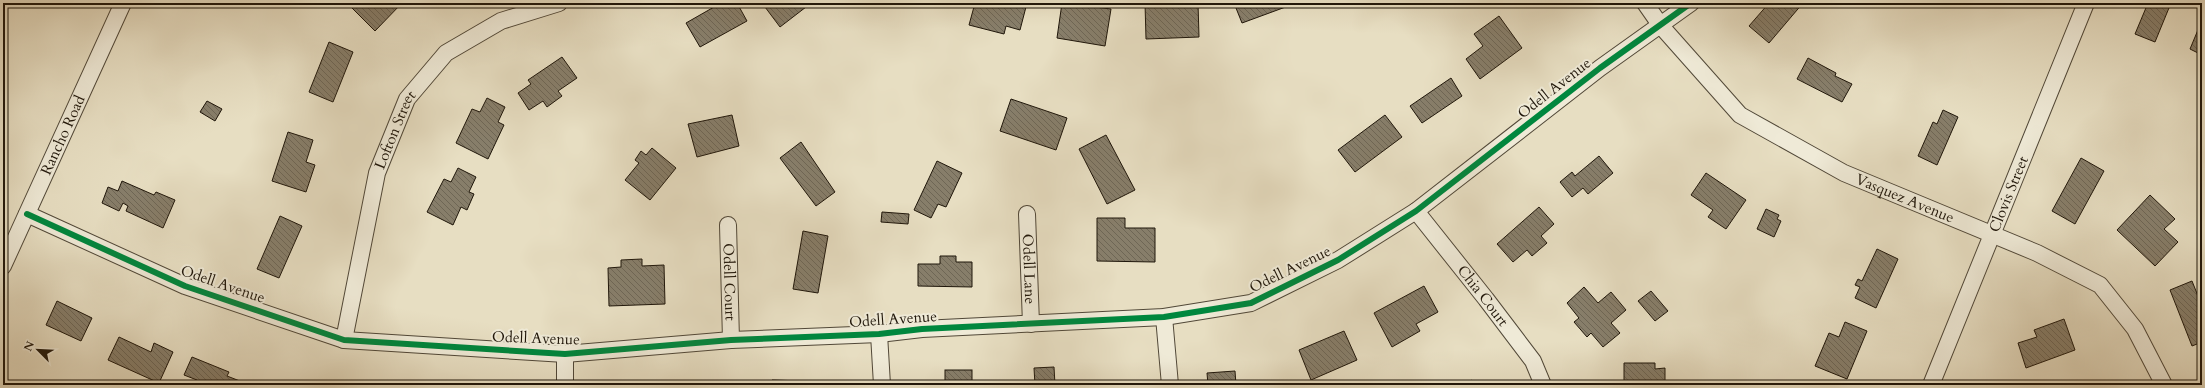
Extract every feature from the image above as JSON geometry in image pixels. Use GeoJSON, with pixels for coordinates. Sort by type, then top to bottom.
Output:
{"type":"FeatureCollection","features":[{"type":"Feature","properties":{"kind":"street","name":"Rancho Road"},"geometry":{"type":"LineString","coordinates":[[3,266],[123,3]]}},
{"type":"Feature","properties":{"kind":"street","name":"Lofton Street"},"geometry":{"type":"LineString","coordinates":[[344,340],[377,173],[407,99],[446,53],[501,21],[559,3]]}},
{"type":"Feature","properties":{"kind":"street","name":"Vasquez Avenue"},"geometry":{"type":"LineString","coordinates":[[1645,3],[1661,26],[1740,115],[1844,173],[2037,253],[2100,285],[2135,329],[2164,385]]}},
{"type":"Feature","properties":{"kind":"street","name":"Odell Avenue"},"geometry":{"type":"LineString","coordinates":[[27,214],[185,286],[344,340],[565,354],[731,340],[879,334],[922,329],[1164,317],[1251,303],[1338,260],[1416,212],[1600,68],[1692,3]]}},
{"type":"Feature","properties":{"kind":"street","name":"Clovis Street"},"geometry":{"type":"LineString","coordinates":[[1931,385],[2086,3]]}},
{"type":"Feature","properties":{"kind":"street","name":"Chia Court"},"geometry":{"type":"LineString","coordinates":[[1416,212],[1486,299],[1533,361],[1543,385]]}},
{"type":"Feature","properties":{"kind":"street","name":"Odell Lane"},"geometry":{"type":"LineString","coordinates":[[1027,214],[1031,324]]}},
{"type":"Feature","properties":{"kind":"street","name":"Odell Court"},"geometry":{"type":"LineString","coordinates":[[728,225],[731,340]]}},
{"type":"Feature","properties":{"kind":"street"},"geometry":{"type":"LineString","coordinates":[[1164,317],[1170,385]]}},
{"type":"Feature","properties":{"kind":"street"},"geometry":{"type":"LineString","coordinates":[[879,334],[882,385]]}},
{"type":"Feature","properties":{"kind":"street"},"geometry":{"type":"LineString","coordinates":[[565,354],[565,385]]}},
{"type":"Feature","properties":{"kind":"building"},"geometry":{"type":"Polygon","coordinates":[[[353,3],[402,3],[375,31],[350,6],[353,3]]]}},
{"type":"Feature","properties":{"kind":"building"},"geometry":{"type":"Polygon","coordinates":[[[721,3],[737,3],[747,21],[700,47],[686,23],[721,3]]]}},
{"type":"Feature","properties":{"kind":"building"},"geometry":{"type":"Polygon","coordinates":[[[762,3],[802,3],[806,7],[780,27],[762,3]]]}},
{"type":"Feature","properties":{"kind":"building"},"geometry":{"type":"Polygon","coordinates":[[[975,3],[996,5],[996,3],[1027,3],[1020,30],[1006,26],[1004,34],[969,25],[975,3]]]}},
{"type":"Feature","properties":{"kind":"building"},"geometry":{"type":"Polygon","coordinates":[[[1062,3],[1111,9],[1105,46],[1057,38],[1062,3]]]}},
{"type":"Feature","properties":{"kind":"building"},"geometry":{"type":"Polygon","coordinates":[[[1145,3],[1198,3],[1199,37],[1146,39],[1145,3]]]}},
{"type":"Feature","properties":{"kind":"building"},"geometry":{"type":"Polygon","coordinates":[[[1234,3],[1290,3],[1291,5],[1242,23],[1234,3]]]}},
{"type":"Feature","properties":{"kind":"building"},"geometry":{"type":"Polygon","coordinates":[[[1769,3],[1803,3],[1769,43],[1749,26],[1769,3]]]}},
{"type":"Feature","properties":{"kind":"building"},"geometry":{"type":"Polygon","coordinates":[[[2148,3],[2171,3],[2155,42],[2135,34],[2148,3]]]}},
{"type":"Feature","properties":{"kind":"building"},"geometry":{"type":"Polygon","coordinates":[[[1499,16],[1522,48],[1480,79],[1466,59],[1483,46],[1474,34],[1499,16]]]}},
{"type":"Feature","properties":{"kind":"building"},"geometry":{"type":"Polygon","coordinates":[[[2200,25],[2202,26],[2202,55],[2190,49],[2200,25]]]}},
{"type":"Feature","properties":{"kind":"building"},"geometry":{"type":"Polygon","coordinates":[[[329,42],[353,52],[333,102],[309,92],[329,42]]]}},
{"type":"Feature","properties":{"kind":"building"},"geometry":{"type":"Polygon","coordinates":[[[562,57],[577,78],[558,91],[562,96],[547,107],[543,101],[529,110],[518,93],[531,84],[528,80],[562,57]]]}},
{"type":"Feature","properties":{"kind":"building"},"geometry":{"type":"Polygon","coordinates":[[[1808,58],[1836,73],[1835,76],[1852,84],[1842,102],[1797,79],[1808,58]]]}},
{"type":"Feature","properties":{"kind":"building"},"geometry":{"type":"Polygon","coordinates":[[[1451,78],[1462,96],[1422,123],[1410,106],[1451,78]]]}},
{"type":"Feature","properties":{"kind":"building"},"geometry":{"type":"Polygon","coordinates":[[[487,98],[505,107],[498,122],[504,125],[488,159],[456,143],[472,109],[480,112],[487,98]]]}},
{"type":"Feature","properties":{"kind":"building"},"geometry":{"type":"Polygon","coordinates":[[[1011,99],[1067,118],[1056,150],[1000,131],[1011,99]]]}},
{"type":"Feature","properties":{"kind":"building"},"geometry":{"type":"Polygon","coordinates":[[[207,101],[222,109],[215,121],[200,112],[207,101]]]}},
{"type":"Feature","properties":{"kind":"building"},"geometry":{"type":"Polygon","coordinates":[[[1943,110],[1958,117],[1937,165],[1918,156],[1933,122],[1937,124],[1943,110]]]}},
{"type":"Feature","properties":{"kind":"building"},"geometry":{"type":"Polygon","coordinates":[[[732,115],[739,146],[697,157],[688,124],[732,115]]]}},
{"type":"Feature","properties":{"kind":"building"},"geometry":{"type":"Polygon","coordinates":[[[1385,115],[1402,137],[1355,172],[1338,150],[1385,115]]]}},
{"type":"Feature","properties":{"kind":"building"},"geometry":{"type":"Polygon","coordinates":[[[288,132],[313,140],[306,162],[315,165],[306,192],[272,181],[288,132]]]}},
{"type":"Feature","properties":{"kind":"building"},"geometry":{"type":"Polygon","coordinates":[[[1106,135],[1135,190],[1107,204],[1079,149],[1106,135]]]}},
{"type":"Feature","properties":{"kind":"building"},"geometry":{"type":"Polygon","coordinates":[[[801,142],[835,192],[816,206],[780,158],[801,142]]]}},
{"type":"Feature","properties":{"kind":"building"},"geometry":{"type":"Polygon","coordinates":[[[652,148],[676,168],[650,200],[625,180],[639,163],[635,160],[641,151],[646,155],[652,148]]]}},
{"type":"Feature","properties":{"kind":"building"},"geometry":{"type":"Polygon","coordinates":[[[1599,156],[1613,173],[1588,194],[1583,188],[1572,197],[1560,182],[1572,172],[1575,176],[1599,156]]]}},
{"type":"Feature","properties":{"kind":"building"},"geometry":{"type":"Polygon","coordinates":[[[2081,158],[2104,171],[2075,224],[2052,211],[2081,158]]]}},
{"type":"Feature","properties":{"kind":"building"},"geometry":{"type":"Polygon","coordinates":[[[937,161],[962,173],[946,207],[938,204],[931,218],[914,210],[937,161]]]}},
{"type":"Feature","properties":{"kind":"building"},"geometry":{"type":"Polygon","coordinates":[[[458,168],[476,177],[469,192],[474,194],[467,210],[461,207],[453,225],[427,212],[444,179],[451,182],[458,168]]]}},
{"type":"Feature","properties":{"kind":"building"},"geometry":{"type":"Polygon","coordinates":[[[1706,173],[1746,200],[1726,229],[1708,217],[1713,210],[1691,195],[1706,173]]]}},
{"type":"Feature","properties":{"kind":"building"},"geometry":{"type":"Polygon","coordinates":[[[122,181],[154,195],[156,192],[175,200],[163,228],[126,211],[128,206],[123,203],[119,211],[102,203],[108,187],[118,191],[122,181]]]}},
{"type":"Feature","properties":{"kind":"building"},"geometry":{"type":"Polygon","coordinates":[[[2150,195],[2175,219],[2164,229],[2178,242],[2155,266],[2117,230],[2150,195]]]}},
{"type":"Feature","properties":{"kind":"building"},"geometry":{"type":"Polygon","coordinates":[[[1539,207],[1554,224],[1541,236],[1547,243],[1532,256],[1527,250],[1513,262],[1497,244],[1539,207]]]}},
{"type":"Feature","properties":{"kind":"building"},"geometry":{"type":"Polygon","coordinates":[[[1766,209],[1779,215],[1777,219],[1781,221],[1774,237],[1757,229],[1766,209]]]}},
{"type":"Feature","properties":{"kind":"building"},"geometry":{"type":"Polygon","coordinates":[[[882,212],[909,214],[908,224],[881,222],[882,212]]]}},
{"type":"Feature","properties":{"kind":"building"},"geometry":{"type":"Polygon","coordinates":[[[280,216],[302,226],[279,278],[257,269],[280,216]]]}},
{"type":"Feature","properties":{"kind":"building"},"geometry":{"type":"Polygon","coordinates":[[[1097,218],[1125,218],[1125,228],[1155,228],[1155,262],[1097,261],[1097,218]]]}},
{"type":"Feature","properties":{"kind":"building"},"geometry":{"type":"Polygon","coordinates":[[[803,231],[828,236],[818,293],[793,289],[803,231]]]}},
{"type":"Feature","properties":{"kind":"building"},"geometry":{"type":"Polygon","coordinates":[[[1877,249],[1898,259],[1876,308],[1855,298],[1860,287],[1855,285],[1858,279],[1862,281],[1877,249]]]}},
{"type":"Feature","properties":{"kind":"building"},"geometry":{"type":"Polygon","coordinates":[[[940,256],[956,256],[956,262],[972,262],[972,287],[918,286],[918,264],[940,264],[940,256]]]}},
{"type":"Feature","properties":{"kind":"building"},"geometry":{"type":"Polygon","coordinates":[[[642,259],[642,266],[664,265],[665,304],[609,306],[608,268],[621,267],[621,260],[642,259]]]}},
{"type":"Feature","properties":{"kind":"building"},"geometry":{"type":"Polygon","coordinates":[[[2192,281],[2202,306],[2202,342],[2192,346],[2170,290],[2192,281]]]}},
{"type":"Feature","properties":{"kind":"building"},"geometry":{"type":"Polygon","coordinates":[[[1424,286],[1438,312],[1416,324],[1420,331],[1392,347],[1374,313],[1424,286]]]}},
{"type":"Feature","properties":{"kind":"building"},"geometry":{"type":"Polygon","coordinates":[[[1584,287],[1598,303],[1611,292],[1626,310],[1611,323],[1620,333],[1603,347],[1591,333],[1587,337],[1574,322],[1579,318],[1567,303],[1584,287]]]}},
{"type":"Feature","properties":{"kind":"building"},"geometry":{"type":"Polygon","coordinates":[[[1651,291],[1668,311],[1655,321],[1638,301],[1651,291]]]}},
{"type":"Feature","properties":{"kind":"building"},"geometry":{"type":"Polygon","coordinates":[[[57,301],[92,318],[81,341],[46,325],[57,301]]]}},
{"type":"Feature","properties":{"kind":"building"},"geometry":{"type":"Polygon","coordinates":[[[2064,319],[2075,350],[2026,368],[2018,343],[2037,337],[2034,330],[2064,319]]]}},
{"type":"Feature","properties":{"kind":"building"},"geometry":{"type":"Polygon","coordinates":[[[1845,322],[1867,331],[1847,379],[1815,366],[1829,333],[1839,337],[1845,322]]]}},
{"type":"Feature","properties":{"kind":"building"},"geometry":{"type":"Polygon","coordinates":[[[1344,331],[1357,360],[1311,380],[1299,350],[1344,331]]]}},
{"type":"Feature","properties":{"kind":"building"},"geometry":{"type":"Polygon","coordinates":[[[119,337],[151,352],[154,343],[173,352],[159,383],[108,360],[119,337]]]}},
{"type":"Feature","properties":{"kind":"building"},"geometry":{"type":"Polygon","coordinates":[[[192,357],[229,372],[227,376],[245,383],[245,385],[195,385],[197,380],[184,375],[192,357]]]}},
{"type":"Feature","properties":{"kind":"building"},"geometry":{"type":"Polygon","coordinates":[[[1624,363],[1655,363],[1655,369],[1665,368],[1665,385],[1624,385],[1624,363]]]}},
{"type":"Feature","properties":{"kind":"building"},"geometry":{"type":"Polygon","coordinates":[[[1054,367],[1055,385],[1035,385],[1034,368],[1054,367]]]}},
{"type":"Feature","properties":{"kind":"building"},"geometry":{"type":"Polygon","coordinates":[[[945,370],[972,370],[972,385],[945,385],[945,370]]]}},
{"type":"Feature","properties":{"kind":"building"},"geometry":{"type":"Polygon","coordinates":[[[1235,371],[1236,385],[1208,385],[1207,373],[1235,371]]]}},
{"type":"Feature","properties":{"kind":"building"},"geometry":{"type":"Polygon","coordinates":[[[772,380],[804,381],[804,385],[772,385],[772,380]]]}},
{"type":"Feature","properties":{"kind":"building"},"geometry":{"type":"Polygon","coordinates":[[[1472,380],[1475,385],[1465,385],[1472,380]]]}},
{"type":"Feature","properties":{"kind":"cycle path"},"geometry":{"type":"LineString","coordinates":[[27,214],[185,286],[344,340],[565,354],[731,340],[879,334],[922,329],[1164,317],[1251,303],[1338,260],[1416,211],[1600,68],[1691,3]]}}]}
